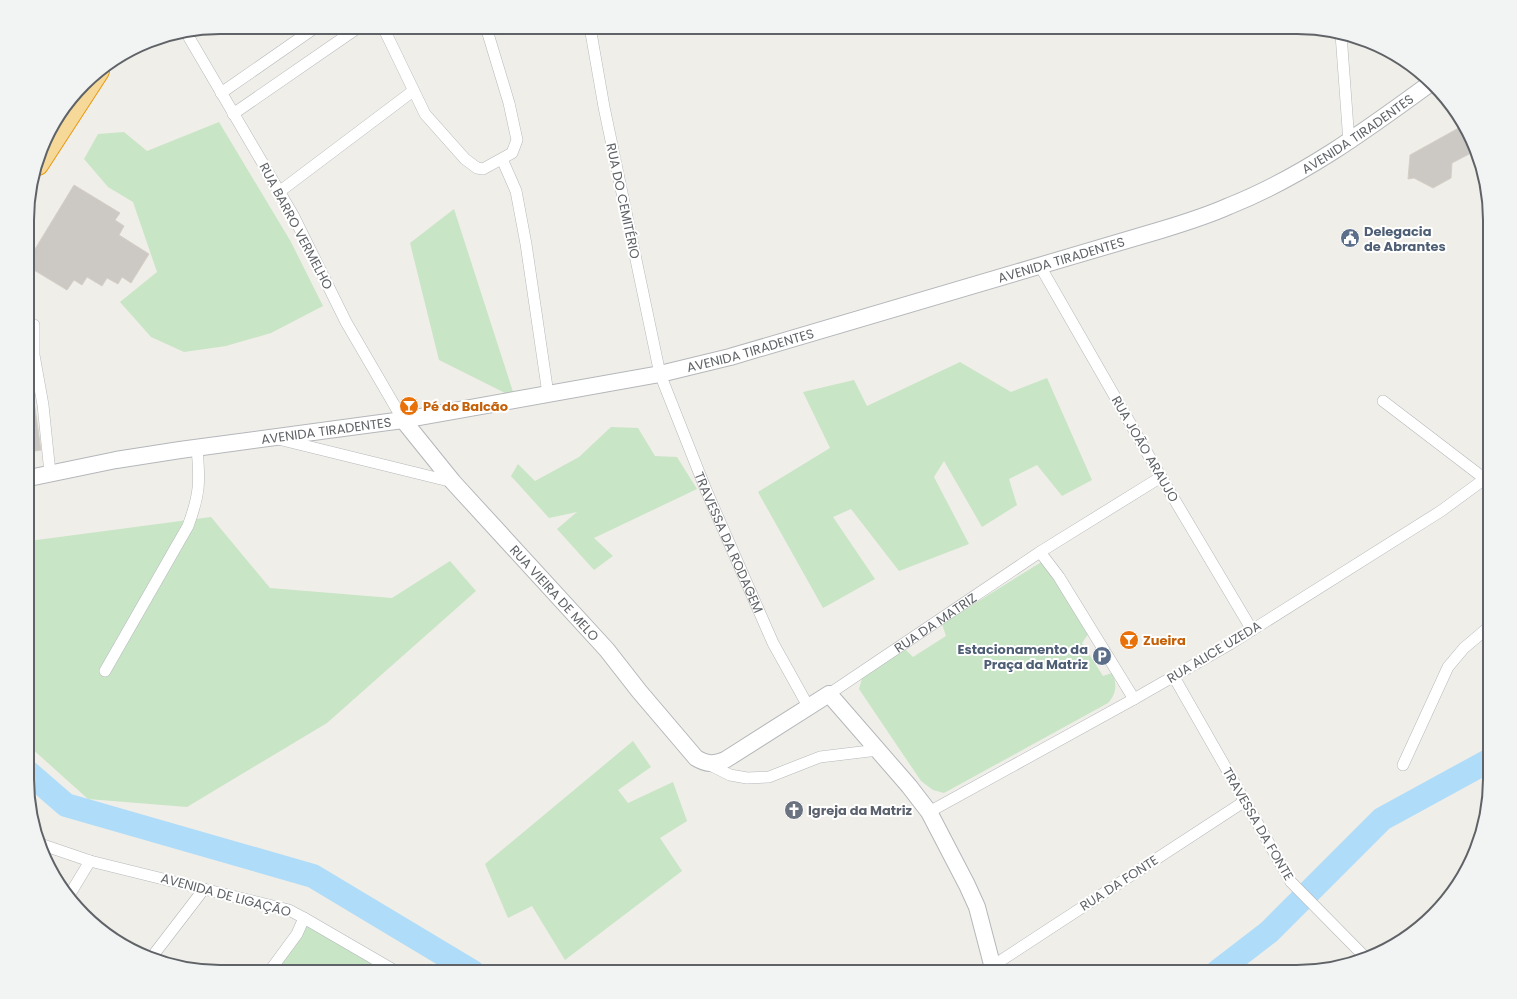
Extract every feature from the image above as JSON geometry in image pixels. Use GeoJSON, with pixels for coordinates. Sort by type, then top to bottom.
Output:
{"type":"FeatureCollection","features":[{"type":"Feature","properties":{"kind":"highway"},"geometry":{"type":"LineString","coordinates":[[48,150],[85,93]]}},
{"type":"Feature","properties":{"kind":"street"},"geometry":{"type":"LineString","coordinates":[[221,93],[306,34]]}},
{"type":"Feature","properties":{"kind":"street"},"geometry":{"type":"LineString","coordinates":[[233,114],[349,34]]}},
{"type":"Feature","properties":{"kind":"street"},"geometry":{"type":"LineString","coordinates":[[386,34],[425,114],[465,159],[477,168],[483,169],[512,153],[517,140],[509,103],[488,34]]}},
{"type":"Feature","properties":{"kind":"street","name":"RUA DO CEMITÉRIO"},"geometry":{"type":"LineString","coordinates":[[591,34],[604,107],[660,374]]}},
{"type":"Feature","properties":{"kind":"street","name":"RUA BARRO VERMELHO"},"geometry":{"type":"LineString","coordinates":[[189,37],[279,192],[319,264],[342,316],[402,420]]}},
{"type":"Feature","properties":{"kind":"street"},"geometry":{"type":"LineString","coordinates":[[1341,39],[1349,142]]}},
{"type":"Feature","properties":{"kind":"street","name":"AVENIDA TIRADENTES"},"geometry":{"type":"LineString","coordinates":[[34,477],[197,448],[402,420],[660,374],[730,357],[1173,226],[1230,206],[1296,173],[1349,142],[1426,87]]}},
{"type":"Feature","properties":{"kind":"street"},"geometry":{"type":"LineString","coordinates":[[279,192],[413,91]]}},
{"type":"Feature","properties":{"kind":"street"},"geometry":{"type":"LineString","coordinates":[[502,159],[516,191],[526,244],[548,394]]}},
{"type":"Feature","properties":{"kind":"street","name":"RUA JOÃO ARAUJO"},"geometry":{"type":"LineString","coordinates":[[1040,266],[1160,478],[1252,630]]}},
{"type":"Feature","properties":{"kind":"street"},"geometry":{"type":"LineString","coordinates":[[34,325],[34,355],[43,405],[50,473]]}},
{"type":"Feature","properties":{"kind":"street","name":"TRAVESSA DA RODAGEM"},"geometry":{"type":"LineString","coordinates":[[660,374],[706,490],[773,643],[808,706]]}},
{"type":"Feature","properties":{"kind":"street"},"geometry":{"type":"LineString","coordinates":[[1383,401],[1483,474]]}},
{"type":"Feature","properties":{"kind":"street","name":"RUA VIEIRA DE MELO"},"geometry":{"type":"LineString","coordinates":[[402,420],[453,482],[608,650],[690,754],[702,762],[708,763]]}},
{"type":"Feature","properties":{"kind":"street"},"geometry":{"type":"LineString","coordinates":[[270,437],[453,482]]}},
{"type":"Feature","properties":{"kind":"street"},"geometry":{"type":"LineString","coordinates":[[105,671],[188,526],[196,505],[200,482],[197,448]]}},
{"type":"Feature","properties":{"kind":"street","name":"RUA DA MATRIZ"},"geometry":{"type":"LineString","coordinates":[[708,763],[717,763],[725,760],[829,694],[1040,552],[1160,478]]}},
{"type":"Feature","properties":{"kind":"street","name":"RUA ALICE UZEDA"},"geometry":{"type":"LineString","coordinates":[[929,812],[1174,677],[1252,630],[1441,511],[1483,480]]}},
{"type":"Feature","properties":{"kind":"street"},"geometry":{"type":"LineString","coordinates":[[1040,552],[1059,577],[1134,699]]}},
{"type":"Feature","properties":{"kind":"street"},"geometry":{"type":"LineString","coordinates":[[1403,765],[1448,667],[1464,648],[1483,632]]}},
{"type":"Feature","properties":{"kind":"street","name":"TRAVESSA DA FONTE"},"geometry":{"type":"LineString","coordinates":[[1174,677],[1291,882],[1361,954]]}},
{"type":"Feature","properties":{"kind":"street"},"geometry":{"type":"LineString","coordinates":[[829,694],[929,812],[977,907],[993,965]]}},
{"type":"Feature","properties":{"kind":"street"},"geometry":{"type":"LineString","coordinates":[[708,763],[730,775],[747,778],[769,777],[820,757],[878,750]]}},
{"type":"Feature","properties":{"kind":"street","name":"RUA DA FONTE"},"geometry":{"type":"LineString","coordinates":[[999,965],[1245,801]]}},
{"type":"Feature","properties":{"kind":"street","name":"AVENIDA DE LIGAÇÃO"},"geometry":{"type":"LineString","coordinates":[[47,846],[90,861],[289,910],[304,918],[375,965]]}},
{"type":"Feature","properties":{"kind":"street"},"geometry":{"type":"LineString","coordinates":[[72,891],[90,861]]}},
{"type":"Feature","properties":{"kind":"street"},"geometry":{"type":"LineString","coordinates":[[155,953],[204,889]]}},
{"type":"Feature","properties":{"kind":"street"},"geometry":{"type":"LineString","coordinates":[[274,965],[297,934],[304,918]]}},
{"type":"Feature","properties":{"kind":"green space"},"geometry":{"type":"Polygon","coordinates":[[[219,122],[291,242],[323,306],[271,333],[226,346],[184,352],[151,337],[120,302],[157,272],[133,202],[108,187],[84,159],[98,134],[124,132],[147,151],[219,122]]]}},
{"type":"Feature","properties":{"kind":"green space"},"geometry":{"type":"Polygon","coordinates":[[[454,209],[515,398],[439,360],[410,243],[454,209]]]}},
{"type":"Feature","properties":{"kind":"green space"},"geometry":{"type":"Polygon","coordinates":[[[960,362],[1011,392],[1047,378],[1092,480],[1062,496],[1037,465],[1009,479],[1017,505],[982,527],[944,461],[934,477],[969,544],[899,571],[851,509],[833,517],[875,579],[823,608],[758,492],[830,448],[803,392],[854,380],[867,406],[960,362]]]}},
{"type":"Feature","properties":{"kind":"green space"},"geometry":{"type":"Polygon","coordinates":[[[611,427],[638,428],[655,456],[677,457],[697,489],[594,538],[613,556],[594,570],[557,529],[577,512],[549,518],[511,476],[518,464],[535,481],[579,457],[611,427]]]}},
{"type":"Feature","properties":{"kind":"green space"},"geometry":{"type":"Polygon","coordinates":[[[211,517],[270,588],[392,598],[450,561],[476,591],[327,723],[187,807],[88,799],[34,750],[34,540],[211,517]]]}},
{"type":"Feature","properties":{"kind":"green space"},"geometry":{"type":"Polygon","coordinates":[[[1043,561],[1089,633],[1082,643],[1103,676],[1112,673],[1115,681],[1115,692],[1108,703],[944,793],[933,790],[921,781],[859,689],[863,675],[904,648],[913,657],[946,636],[942,624],[1043,561]]]}},
{"type":"Feature","properties":{"kind":"green space"},"geometry":{"type":"Polygon","coordinates":[[[633,741],[651,767],[618,790],[628,803],[673,782],[687,821],[660,838],[682,871],[565,960],[532,906],[508,918],[485,864],[633,741]]]}},
{"type":"Feature","properties":{"kind":"green space"},"geometry":{"type":"Polygon","coordinates":[[[305,916],[382,962],[380,965],[270,965],[305,916]]]}},
{"type":"Feature","properties":{"kind":"building"},"geometry":{"type":"Polygon","coordinates":[[[1459,128],[1471,153],[1452,163],[1451,178],[1433,188],[1414,178],[1408,179],[1410,155],[1459,128]]]}},
{"type":"Feature","properties":{"kind":"building"},"geometry":{"type":"Polygon","coordinates":[[[74,185],[120,213],[115,220],[124,226],[119,235],[149,254],[131,283],[122,277],[118,284],[107,278],[102,286],[87,277],[82,285],[74,280],[67,290],[34,270],[34,251],[74,185]]]}},
{"type":"Feature","properties":{"kind":"building"},"geometry":{"type":"Polygon","coordinates":[[[34,402],[41,450],[34,451],[34,402]]]}},
{"type":"Feature","properties":{"kind":"waterway"},"geometry":{"type":"LineString","coordinates":[[1226,965],[1269,932],[1382,819],[1483,764]]}},
{"type":"Feature","properties":{"kind":"waterway"},"geometry":{"type":"LineString","coordinates":[[34,777],[66,805],[313,876],[461,965]]}},
{"type":"Feature","properties":{"kind":"place","name":"Delegacia de Abrantes"},"geometry":{"type":"Point","coordinates":[1350,238]}},
{"type":"Feature","properties":{"kind":"place","name":"Pé do Balcão"},"geometry":{"type":"Point","coordinates":[409,406]}},
{"type":"Feature","properties":{"kind":"place","name":"Zueira"},"geometry":{"type":"Point","coordinates":[1129,640]}},
{"type":"Feature","properties":{"kind":"place","name":"Estacionamento da Praça da Matriz"},"geometry":{"type":"Point","coordinates":[1102,656]}},
{"type":"Feature","properties":{"kind":"place","name":"Igreja da Matriz"},"geometry":{"type":"Point","coordinates":[794,810]}}]}
